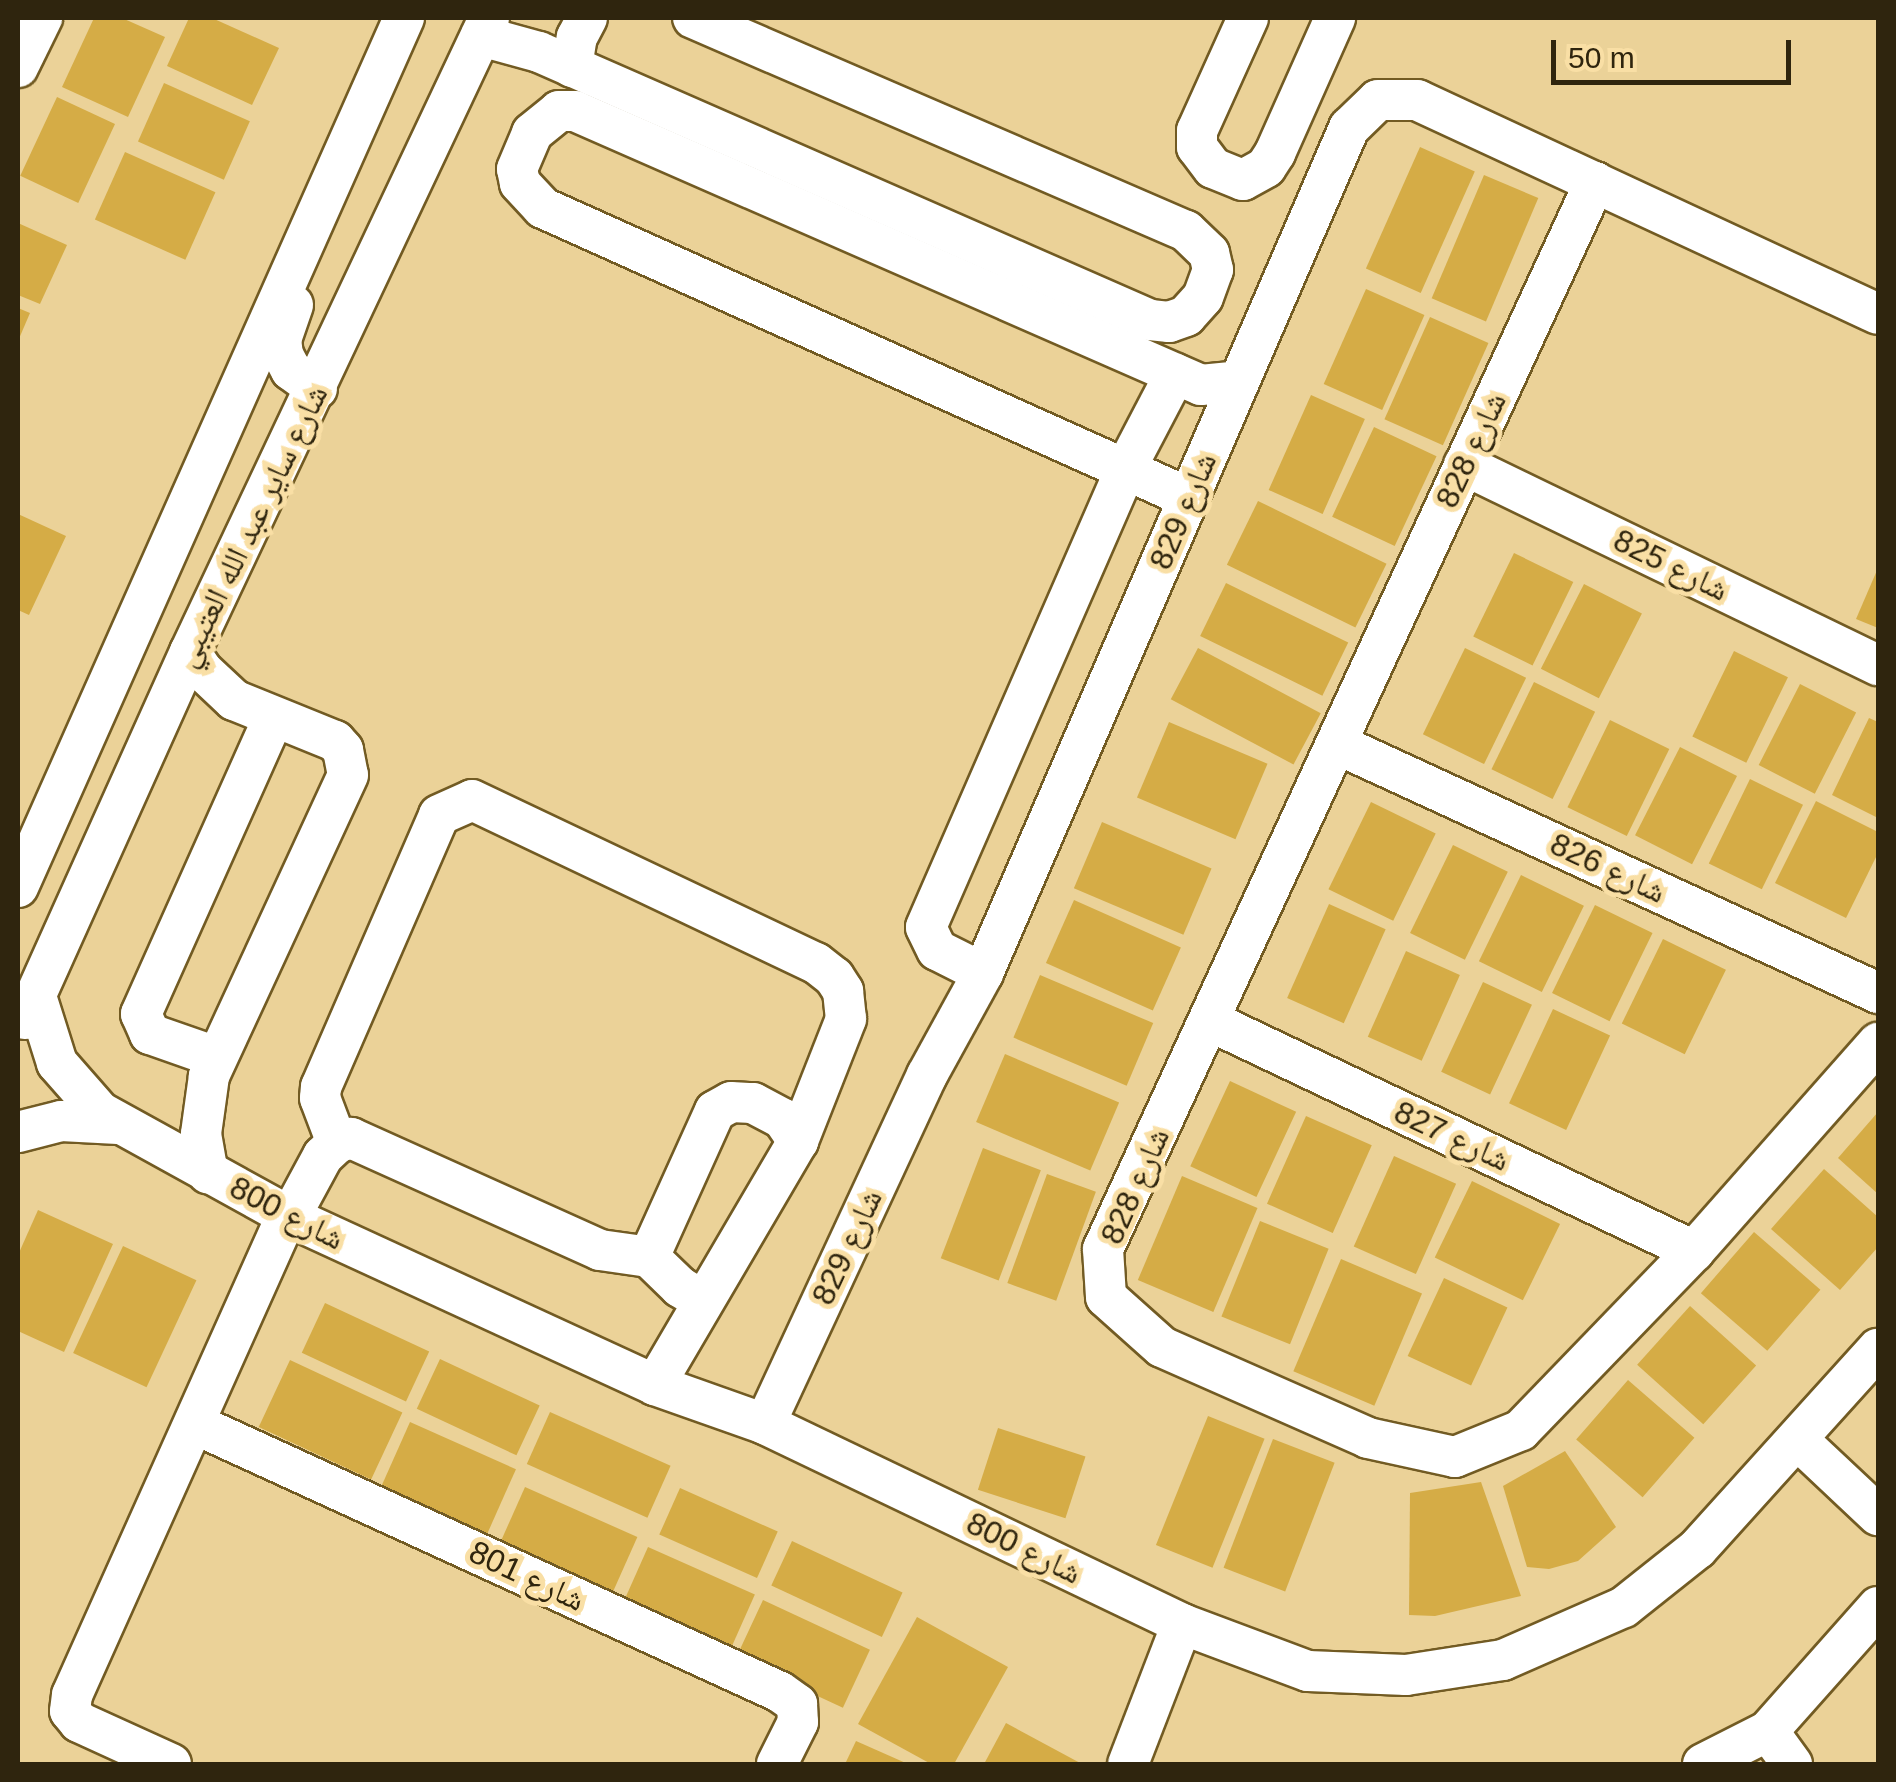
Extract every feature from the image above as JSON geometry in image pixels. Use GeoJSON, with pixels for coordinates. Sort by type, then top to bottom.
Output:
{"type":"FeatureCollection","features":[{"type":"Feature","properties":{"kind":"street"},"geometry":{"type":"LineString","coordinates":[[18,67],[42,18]]}},
{"type":"Feature","properties":{"kind":"street","name":"شارع ساير عبد الله العتيبي"},"geometry":{"type":"LineString","coordinates":[[18,887],[404,18]]}},
{"type":"Feature","properties":{"kind":"street"},"geometry":{"type":"LineString","coordinates":[[572,67],[577,37],[587,18]]}},
{"type":"Feature","properties":{"kind":"street"},"geometry":{"type":"LineString","coordinates":[[484,26],[1150,320],[1169,322],[1186,316],[1204,297],[1213,270],[1209,253],[1186,231],[693,18]]}},
{"type":"Feature","properties":{"kind":"street"},"geometry":{"type":"LineString","coordinates":[[1248,18],[1197,131],[1197,147],[1213,168],[1243,180],[1266,167],[1274,154],[1336,18]]}},
{"type":"Feature","properties":{"kind":"street","name":"شارع ساير عبد الله العتيبي"},"geometry":{"type":"LineString","coordinates":[[18,1037],[190,652],[317,389],[484,26]]}},
{"type":"Feature","properties":{"kind":"street","name":"شارع 829"},"geometry":{"type":"LineString","coordinates":[[765,1424],[927,1075],[983,973],[1349,128],[1378,100],[1417,100],[1878,314]]}},
{"type":"Feature","properties":{"kind":"street"},"geometry":{"type":"LineString","coordinates":[[1189,498],[1127,466],[543,208],[520,183],[517,169],[532,133],[559,112],[575,111],[1202,385],[1239,381]]}},
{"type":"Feature","properties":{"kind":"street"},"geometry":{"type":"LineString","coordinates":[[317,389],[291,370],[281,339],[332,226],[342,190],[344,152]]}},
{"type":"Feature","properties":{"kind":"street","name":"شارع 828"},"geometry":{"type":"LineString","coordinates":[[1595,182],[1103,1248],[1106,1297],[1162,1348],[1368,1438],[1454,1458],[1521,1430],[1694,1251],[1878,1043]]}},
{"type":"Feature","properties":{"kind":"street"},"geometry":{"type":"LineString","coordinates":[[983,973],[937,950],[926,927],[1127,466],[1175,374]]}},
{"type":"Feature","properties":{"kind":"street","name":"شارع 825"},"geometry":{"type":"LineString","coordinates":[[1464,465],[1878,665]]}},
{"type":"Feature","properties":{"kind":"street"},"geometry":{"type":"LineString","coordinates":[[190,652],[216,687],[243,705],[335,741],[347,762],[348,775],[216,1057],[201,1114],[208,1173]]}},
{"type":"Feature","properties":{"kind":"street"},"geometry":{"type":"LineString","coordinates":[[216,1057],[150,1034],[141,1014],[274,717]]}},
{"type":"Feature","properties":{"kind":"street","name":"شارع 826"},"geometry":{"type":"LineString","coordinates":[[1337,744],[1878,992]]}},
{"type":"Feature","properties":{"kind":"street"},"geometry":{"type":"LineString","coordinates":[[336,1143],[320,1098],[321,1087],[439,814],[472,800],[816,963],[843,991],[846,1019],[798,1142],[655,1385]]}},
{"type":"Feature","properties":{"kind":"street","name":"شارع 800"},"geometry":{"type":"LineString","coordinates":[[36,996],[58,1063],[84,1098],[118,1124],[288,1216],[655,1385],[765,1424],[1182,1624],[1308,1671],[1406,1675],[1503,1660],[1624,1607],[1697,1550],[1878,1350]]}},
{"type":"Feature","properties":{"kind":"street","name":"شارع 827"},"geometry":{"type":"LineString","coordinates":[[1210,1021],[1694,1251]]}},
{"type":"Feature","properties":{"kind":"street"},"geometry":{"type":"LineString","coordinates":[[649,1257],[714,1111],[731,1102],[753,1103],[783,1119],[798,1142]]}},
{"type":"Feature","properties":{"kind":"street","name":"شارع 800"},"geometry":{"type":"LineString","coordinates":[[18,1132],[62,1121],[118,1124]]}},
{"type":"Feature","properties":{"kind":"street"},"geometry":{"type":"LineString","coordinates":[[171,1764],[79,1722],[70,1711],[72,1695],[288,1216],[323,1156],[336,1143],[351,1138],[600,1250],[649,1257],[680,1288],[702,1300]]}},
{"type":"Feature","properties":{"kind":"street","name":"شارع 801"},"geometry":{"type":"LineString","coordinates":[[195,1424],[780,1692],[798,1704],[798,1722],[778,1764]]}},
{"type":"Feature","properties":{"kind":"street"},"geometry":{"type":"LineString","coordinates":[[1798,1440],[1878,1515]]}},
{"type":"Feature","properties":{"kind":"street"},"geometry":{"type":"LineString","coordinates":[[1703,1764],[1768,1732],[1878,1607]]}},
{"type":"Feature","properties":{"kind":"street"},"geometry":{"type":"LineString","coordinates":[[1128,1764],[1182,1624]]}},
{"type":"Feature","properties":{"kind":"street"},"geometry":{"type":"LineString","coordinates":[[1768,1732],[1792,1764]]}},
{"type":"Feature","properties":{"kind":"building"},"geometry":{"type":"Polygon","coordinates":[[[94,18],[122,18],[165,37],[128,117],[62,87],[94,18]]]}},
{"type":"Feature","properties":{"kind":"building"},"geometry":{"type":"Polygon","coordinates":[[[189,18],[212,18],[279,48],[252,105],[167,66],[189,18]]]}},
{"type":"Feature","properties":{"kind":"building"},"geometry":{"type":"Polygon","coordinates":[[[164,83],[250,121],[224,180],[138,141],[164,83]]]}},
{"type":"Feature","properties":{"kind":"building"},"geometry":{"type":"Polygon","coordinates":[[[57,97],[115,124],[78,203],[20,176],[57,97]]]}},
{"type":"Feature","properties":{"kind":"building"},"geometry":{"type":"Polygon","coordinates":[[[1420,147],[1475,171],[1421,293],[1366,269],[1420,147]]]}},
{"type":"Feature","properties":{"kind":"building"},"geometry":{"type":"Polygon","coordinates":[[[125,152],[215,192],[185,260],[95,220],[125,152]]]}},
{"type":"Feature","properties":{"kind":"building"},"geometry":{"type":"Polygon","coordinates":[[[1484,175],[1538,198],[1486,321],[1432,298],[1484,175]]]}},
{"type":"Feature","properties":{"kind":"building"},"geometry":{"type":"Polygon","coordinates":[[[18,223],[67,245],[40,304],[18,295],[18,223]]]}},
{"type":"Feature","properties":{"kind":"building"},"geometry":{"type":"Polygon","coordinates":[[[1366,289],[1424,315],[1382,410],[1324,384],[1366,289]]]}},
{"type":"Feature","properties":{"kind":"building"},"geometry":{"type":"Polygon","coordinates":[[[18,308],[30,313],[18,341],[18,308]]]}},
{"type":"Feature","properties":{"kind":"building"},"geometry":{"type":"Polygon","coordinates":[[[1430,317],[1488,343],[1443,445],[1384,419],[1430,317]]]}},
{"type":"Feature","properties":{"kind":"building"},"geometry":{"type":"Polygon","coordinates":[[[1311,395],[1365,419],[1323,514],[1269,490],[1311,395]]]}},
{"type":"Feature","properties":{"kind":"building"},"geometry":{"type":"Polygon","coordinates":[[[1374,427],[1437,456],[1395,546],[1332,517],[1374,427]]]}},
{"type":"Feature","properties":{"kind":"building"},"geometry":{"type":"Polygon","coordinates":[[[1258,501],[1387,564],[1355,628],[1227,565],[1258,501]]]}},
{"type":"Feature","properties":{"kind":"building"},"geometry":{"type":"Polygon","coordinates":[[[18,514],[66,536],[29,615],[18,610],[18,514]]]}},
{"type":"Feature","properties":{"kind":"building"},"geometry":{"type":"Polygon","coordinates":[[[1514,553],[1573,582],[1533,666],[1473,637],[1514,553]]]}},
{"type":"Feature","properties":{"kind":"building"},"geometry":{"type":"Polygon","coordinates":[[[1878,568],[1878,628],[1856,619],[1878,568]]]}},
{"type":"Feature","properties":{"kind":"building"},"geometry":{"type":"Polygon","coordinates":[[[1226,583],[1348,643],[1322,696],[1200,636],[1226,583]]]}},
{"type":"Feature","properties":{"kind":"building"},"geometry":{"type":"Polygon","coordinates":[[[1584,584],[1642,614],[1599,698],[1541,669],[1584,584]]]}},
{"type":"Feature","properties":{"kind":"building"},"geometry":{"type":"Polygon","coordinates":[[[1198,648],[1321,713],[1294,764],[1171,699],[1198,648]]]}},
{"type":"Feature","properties":{"kind":"building"},"geometry":{"type":"Polygon","coordinates":[[[1465,648],[1526,678],[1484,764],[1423,734],[1465,648]]]}},
{"type":"Feature","properties":{"kind":"building"},"geometry":{"type":"Polygon","coordinates":[[[1734,651],[1788,677],[1746,763],[1692,736],[1734,651]]]}},
{"type":"Feature","properties":{"kind":"building"},"geometry":{"type":"Polygon","coordinates":[[[1534,682],[1595,712],[1553,799],[1491,769],[1534,682]]]}},
{"type":"Feature","properties":{"kind":"building"},"geometry":{"type":"Polygon","coordinates":[[[1800,684],[1856,713],[1815,794],[1759,765],[1800,684]]]}},
{"type":"Feature","properties":{"kind":"building"},"geometry":{"type":"Polygon","coordinates":[[[1869,718],[1878,722],[1878,818],[1832,795],[1869,718]]]}},
{"type":"Feature","properties":{"kind":"building"},"geometry":{"type":"Polygon","coordinates":[[[1610,720],[1669,749],[1627,836],[1567,807],[1610,720]]]}},
{"type":"Feature","properties":{"kind":"building"},"geometry":{"type":"Polygon","coordinates":[[[1169,722],[1267,764],[1235,839],[1137,797],[1169,722]]]}},
{"type":"Feature","properties":{"kind":"building"},"geometry":{"type":"Polygon","coordinates":[[[1680,747],[1737,776],[1692,864],[1635,835],[1680,747]]]}},
{"type":"Feature","properties":{"kind":"building"},"geometry":{"type":"Polygon","coordinates":[[[1750,779],[1803,805],[1762,889],[1709,863],[1750,779]]]}},
{"type":"Feature","properties":{"kind":"building"},"geometry":{"type":"Polygon","coordinates":[[[1816,801],[1878,832],[1878,853],[1846,918],[1775,883],[1816,801]]]}},
{"type":"Feature","properties":{"kind":"building"},"geometry":{"type":"Polygon","coordinates":[[[1371,802],[1436,834],[1393,921],[1328,889],[1371,802]]]}},
{"type":"Feature","properties":{"kind":"building"},"geometry":{"type":"Polygon","coordinates":[[[1102,822],[1212,868],[1183,935],[1074,888],[1102,822]]]}},
{"type":"Feature","properties":{"kind":"building"},"geometry":{"type":"Polygon","coordinates":[[[1453,845],[1508,872],[1465,960],[1410,933],[1453,845]]]}},
{"type":"Feature","properties":{"kind":"building"},"geometry":{"type":"Polygon","coordinates":[[[1521,875],[1584,906],[1542,992],[1479,961],[1521,875]]]}},
{"type":"Feature","properties":{"kind":"building"},"geometry":{"type":"Polygon","coordinates":[[[1074,900],[1181,948],[1153,1011],[1046,963],[1074,900]]]}},
{"type":"Feature","properties":{"kind":"building"},"geometry":{"type":"Polygon","coordinates":[[[1329,904],[1386,929],[1344,1023],[1287,998],[1329,904]]]}},
{"type":"Feature","properties":{"kind":"building"},"geometry":{"type":"Polygon","coordinates":[[[1595,905],[1653,933],[1610,1021],[1552,993],[1595,905]]]}},
{"type":"Feature","properties":{"kind":"building"},"geometry":{"type":"Polygon","coordinates":[[[1663,939],[1726,970],[1685,1054],[1622,1023],[1663,939]]]}},
{"type":"Feature","properties":{"kind":"building"},"geometry":{"type":"Polygon","coordinates":[[[1406,951],[1460,975],[1422,1061],[1368,1037],[1406,951]]]}},
{"type":"Feature","properties":{"kind":"building"},"geometry":{"type":"Polygon","coordinates":[[[1040,975],[1153,1023],[1127,1086],[1013,1038],[1040,975]]]}},
{"type":"Feature","properties":{"kind":"building"},"geometry":{"type":"Polygon","coordinates":[[[1483,982],[1532,1005],[1490,1095],[1441,1072],[1483,982]]]}},
{"type":"Feature","properties":{"kind":"building"},"geometry":{"type":"Polygon","coordinates":[[[1553,1009],[1610,1036],[1566,1130],[1509,1103],[1553,1009]]]}},
{"type":"Feature","properties":{"kind":"building"},"geometry":{"type":"Polygon","coordinates":[[[1005,1054],[1119,1102],[1090,1171],[976,1122],[1005,1054]]]}},
{"type":"Feature","properties":{"kind":"building"},"geometry":{"type":"Polygon","coordinates":[[[1230,1081],[1296,1112],[1256,1197],[1190,1166],[1230,1081]]]}},
{"type":"Feature","properties":{"kind":"building"},"geometry":{"type":"Polygon","coordinates":[[[1878,1112],[1878,1194],[1838,1158],[1878,1112]]]}},
{"type":"Feature","properties":{"kind":"building"},"geometry":{"type":"Polygon","coordinates":[[[1306,1116],[1372,1145],[1333,1233],[1267,1204],[1306,1116]]]}},
{"type":"Feature","properties":{"kind":"building"},"geometry":{"type":"Polygon","coordinates":[[[983,1148],[1041,1170],[999,1280],[941,1258],[983,1148]]]}},
{"type":"Feature","properties":{"kind":"building"},"geometry":{"type":"Polygon","coordinates":[[[1394,1156],[1456,1184],[1416,1274],[1354,1246],[1394,1156]]]}},
{"type":"Feature","properties":{"kind":"building"},"geometry":{"type":"Polygon","coordinates":[[[1824,1169],[1878,1217],[1878,1247],[1840,1290],[1771,1229],[1824,1169]]]}},
{"type":"Feature","properties":{"kind":"building"},"geometry":{"type":"Polygon","coordinates":[[[1047,1174],[1096,1192],[1056,1301],[1007,1283],[1047,1174]]]}},
{"type":"Feature","properties":{"kind":"building"},"geometry":{"type":"Polygon","coordinates":[[[1182,1176],[1257,1208],[1213,1312],[1138,1280],[1182,1176]]]}},
{"type":"Feature","properties":{"kind":"building"},"geometry":{"type":"Polygon","coordinates":[[[1472,1181],[1560,1224],[1523,1300],[1435,1257],[1472,1181]]]}},
{"type":"Feature","properties":{"kind":"building"},"geometry":{"type":"Polygon","coordinates":[[[38,1210],[113,1244],[64,1352],[18,1331],[18,1255],[38,1210]]]}},
{"type":"Feature","properties":{"kind":"building"},"geometry":{"type":"Polygon","coordinates":[[[1260,1221],[1329,1249],[1290,1344],[1221,1316],[1260,1221]]]}},
{"type":"Feature","properties":{"kind":"building"},"geometry":{"type":"Polygon","coordinates":[[[1754,1232],[1820,1290],[1767,1351],[1701,1293],[1754,1232]]]}},
{"type":"Feature","properties":{"kind":"building"},"geometry":{"type":"Polygon","coordinates":[[[123,1246],[196,1280],[147,1387],[73,1353],[123,1246]]]}},
{"type":"Feature","properties":{"kind":"building"},"geometry":{"type":"Polygon","coordinates":[[[1341,1259],[1422,1293],[1374,1406],[1293,1371],[1341,1259]]]}},
{"type":"Feature","properties":{"kind":"building"},"geometry":{"type":"Polygon","coordinates":[[[1444,1278],[1507,1308],[1471,1386],[1408,1356],[1444,1278]]]}},
{"type":"Feature","properties":{"kind":"building"},"geometry":{"type":"Polygon","coordinates":[[[325,1303],[429,1352],[406,1401],[302,1353],[325,1303]]]}},
{"type":"Feature","properties":{"kind":"building"},"geometry":{"type":"Polygon","coordinates":[[[1690,1306],[1756,1366],[1703,1424],[1637,1365],[1690,1306]]]}},
{"type":"Feature","properties":{"kind":"building"},"geometry":{"type":"Polygon","coordinates":[[[440,1359],[540,1405],[516,1455],[417,1409],[440,1359]]]}},
{"type":"Feature","properties":{"kind":"building"},"geometry":{"type":"Polygon","coordinates":[[[290,1360],[402,1412],[371,1479],[259,1427],[290,1360]]]}},
{"type":"Feature","properties":{"kind":"building"},"geometry":{"type":"Polygon","coordinates":[[[1628,1380],[1694,1438],[1643,1497],[1576,1440],[1628,1380]]]}},
{"type":"Feature","properties":{"kind":"building"},"geometry":{"type":"Polygon","coordinates":[[[550,1412],[671,1466],[647,1518],[527,1464],[550,1412]]]}},
{"type":"Feature","properties":{"kind":"building"},"geometry":{"type":"Polygon","coordinates":[[[1208,1416],[1265,1439],[1212,1568],[1156,1545],[1208,1416]]]}},
{"type":"Feature","properties":{"kind":"building"},"geometry":{"type":"Polygon","coordinates":[[[410,1422],[516,1469],[487,1535],[381,1488],[410,1422]]]}},
{"type":"Feature","properties":{"kind":"building"},"geometry":{"type":"Polygon","coordinates":[[[998,1428],[1085,1456],[1065,1518],[978,1490],[998,1428]]]}},
{"type":"Feature","properties":{"kind":"building"},"geometry":{"type":"Polygon","coordinates":[[[1273,1439],[1335,1463],[1285,1591],[1224,1568],[1273,1439]]]}},
{"type":"Feature","properties":{"kind":"building"},"geometry":{"type":"Polygon","coordinates":[[[1565,1451],[1616,1527],[1578,1561],[1549,1569],[1527,1567],[1503,1486],[1565,1451]]]}},
{"type":"Feature","properties":{"kind":"building"},"geometry":{"type":"Polygon","coordinates":[[[1481,1482],[1521,1596],[1435,1616],[1409,1615],[1410,1493],[1481,1482]]]}},
{"type":"Feature","properties":{"kind":"building"},"geometry":{"type":"Polygon","coordinates":[[[525,1487],[637,1537],[611,1597],[498,1547],[525,1487]]]}},
{"type":"Feature","properties":{"kind":"building"},"geometry":{"type":"Polygon","coordinates":[[[680,1488],[778,1532],[757,1578],[659,1535],[680,1488]]]}},
{"type":"Feature","properties":{"kind":"building"},"geometry":{"type":"Polygon","coordinates":[[[792,1541],[903,1593],[882,1637],[771,1585],[792,1541]]]}},
{"type":"Feature","properties":{"kind":"building"},"geometry":{"type":"Polygon","coordinates":[[[648,1547],[755,1595],[731,1648],[624,1600],[648,1547]]]}},
{"type":"Feature","properties":{"kind":"building"},"geometry":{"type":"Polygon","coordinates":[[[763,1600],[870,1650],[843,1708],[736,1658],[763,1600]]]}},
{"type":"Feature","properties":{"kind":"building"},"geometry":{"type":"Polygon","coordinates":[[[917,1617],[1008,1667],[954,1764],[931,1764],[858,1724],[917,1617]]]}},
{"type":"Feature","properties":{"kind":"building"},"geometry":{"type":"Polygon","coordinates":[[[1006,1723],[1082,1764],[984,1764],[1006,1723]]]}},
{"type":"Feature","properties":{"kind":"building"},"geometry":{"type":"Polygon","coordinates":[[[856,1741],[908,1764],[845,1764],[856,1741]]]}}]}
